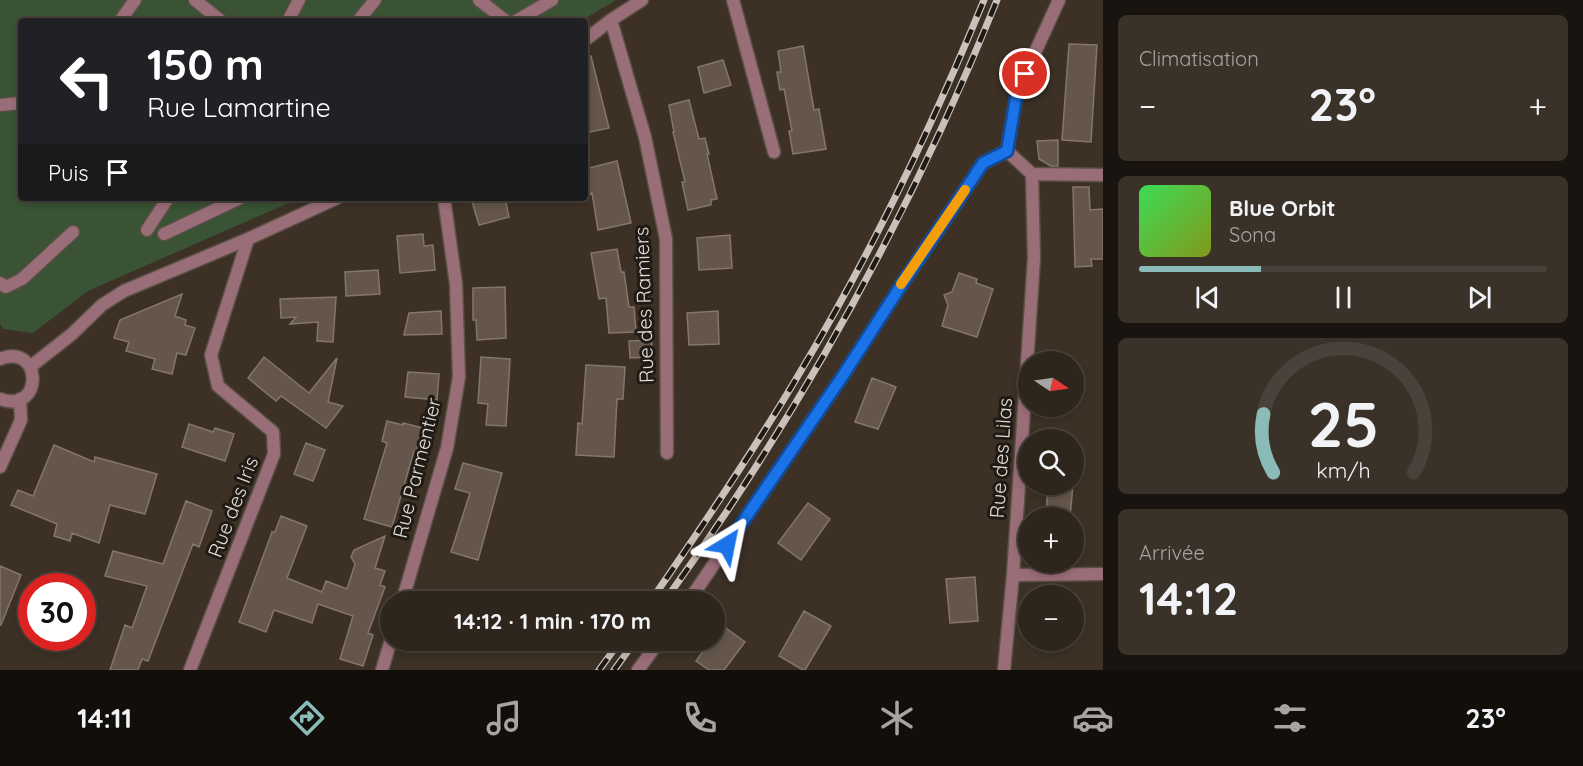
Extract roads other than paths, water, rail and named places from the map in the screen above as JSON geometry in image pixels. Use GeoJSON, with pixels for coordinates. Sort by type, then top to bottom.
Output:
{"type":"FeatureCollection","features":[{"type":"Feature","properties":{"kind":"street"},"geometry":{"type":"LineString","coordinates":[[122,18],[135,0]]}},
{"type":"Feature","properties":{"kind":"street"},"geometry":{"type":"LineString","coordinates":[[195,0],[217,18]]}},
{"type":"Feature","properties":{"kind":"street"},"geometry":{"type":"LineString","coordinates":[[290,18],[299,0]]}},
{"type":"Feature","properties":{"kind":"street"},"geometry":{"type":"LineString","coordinates":[[360,18],[375,0]]}},
{"type":"Feature","properties":{"kind":"street"},"geometry":{"type":"LineString","coordinates":[[479,0],[502,18]]}},
{"type":"Feature","properties":{"kind":"street"},"geometry":{"type":"LineString","coordinates":[[521,18],[552,0]]}},
{"type":"Feature","properties":{"kind":"street"},"geometry":{"type":"LineString","coordinates":[[588,38],[642,0]]}},
{"type":"Feature","properties":{"kind":"street"},"geometry":{"type":"LineString","coordinates":[[733,0],[774,152]]}},
{"type":"Feature","properties":{"kind":"street"},"geometry":{"type":"LineString","coordinates":[[1007,151],[1017,92],[1059,0]]}},
{"type":"Feature","properties":{"kind":"street","name":"Rue des Ramiers"},"geometry":{"type":"LineString","coordinates":[[611,20],[645,137],[666,239],[667,453]]}},
{"type":"Feature","properties":{"kind":"street"},"geometry":{"type":"LineString","coordinates":[[0,105],[18,102]]}},
{"type":"Feature","properties":{"kind":"street"},"geometry":{"type":"LineString","coordinates":[[1007,151],[1032,174],[1103,175]]}},
{"type":"Feature","properties":{"kind":"street"},"geometry":{"type":"LineString","coordinates":[[696,591],[842,377],[983,163],[1007,151]]}},
{"type":"Feature","properties":{"kind":"street","name":"Rue des Lilas"},"geometry":{"type":"LineString","coordinates":[[1004,670],[1013,575],[1034,258],[1032,174]]}},
{"type":"Feature","properties":{"kind":"street"},"geometry":{"type":"LineString","coordinates":[[147,230],[166,201]]}},
{"type":"Feature","properties":{"kind":"street"},"geometry":{"type":"LineString","coordinates":[[164,234],[234,201]]}},
{"type":"Feature","properties":{"kind":"street"},"geometry":{"type":"LineString","coordinates":[[30,367],[72,334],[102,305],[124,291],[248,239],[330,201]]}},
{"type":"Feature","properties":{"kind":"street","name":"Rue Parmentier"},"geometry":{"type":"LineString","coordinates":[[405,591],[447,448],[459,377],[456,284],[444,201]]}},
{"type":"Feature","properties":{"kind":"street"},"geometry":{"type":"LineString","coordinates":[[0,283],[6,287],[22,279],[73,232]]}},
{"type":"Feature","properties":{"kind":"street","name":"Rue des Iris"},"geometry":{"type":"LineString","coordinates":[[190,670],[274,454],[273,432],[218,386],[211,356],[248,239]]}},
{"type":"Feature","properties":{"kind":"street"},"geometry":{"type":"LineString","coordinates":[[0,358],[7,356],[20,358],[33,373],[33,386],[20,399],[6,401],[0,399]]}},
{"type":"Feature","properties":{"kind":"street"},"geometry":{"type":"LineString","coordinates":[[0,467],[21,420],[20,399]]}},
{"type":"Feature","properties":{"kind":"street"},"geometry":{"type":"LineString","coordinates":[[1013,575],[1103,574]]}},
{"type":"Feature","properties":{"kind":"street"},"geometry":{"type":"LineString","coordinates":[[382,670],[388,651]]}},
{"type":"Feature","properties":{"kind":"street"},"geometry":{"type":"LineString","coordinates":[[638,670],[652,651]]}},
{"type":"Feature","properties":{"kind":"railway"},"geometry":{"type":"LineString","coordinates":[[658,591],[764,432],[851,283],[899,190],[984,0]]}},
{"type":"Feature","properties":{"kind":"railway"},"geometry":{"type":"LineString","coordinates":[[672,591],[761,459],[849,311],[928,158],[997,0]]}},
{"type":"Feature","properties":{"kind":"railway"},"geometry":{"type":"LineString","coordinates":[[599,670],[613,651]]}},
{"type":"Feature","properties":{"kind":"railway"},"geometry":{"type":"LineString","coordinates":[[614,670],[628,651]]}}]}
